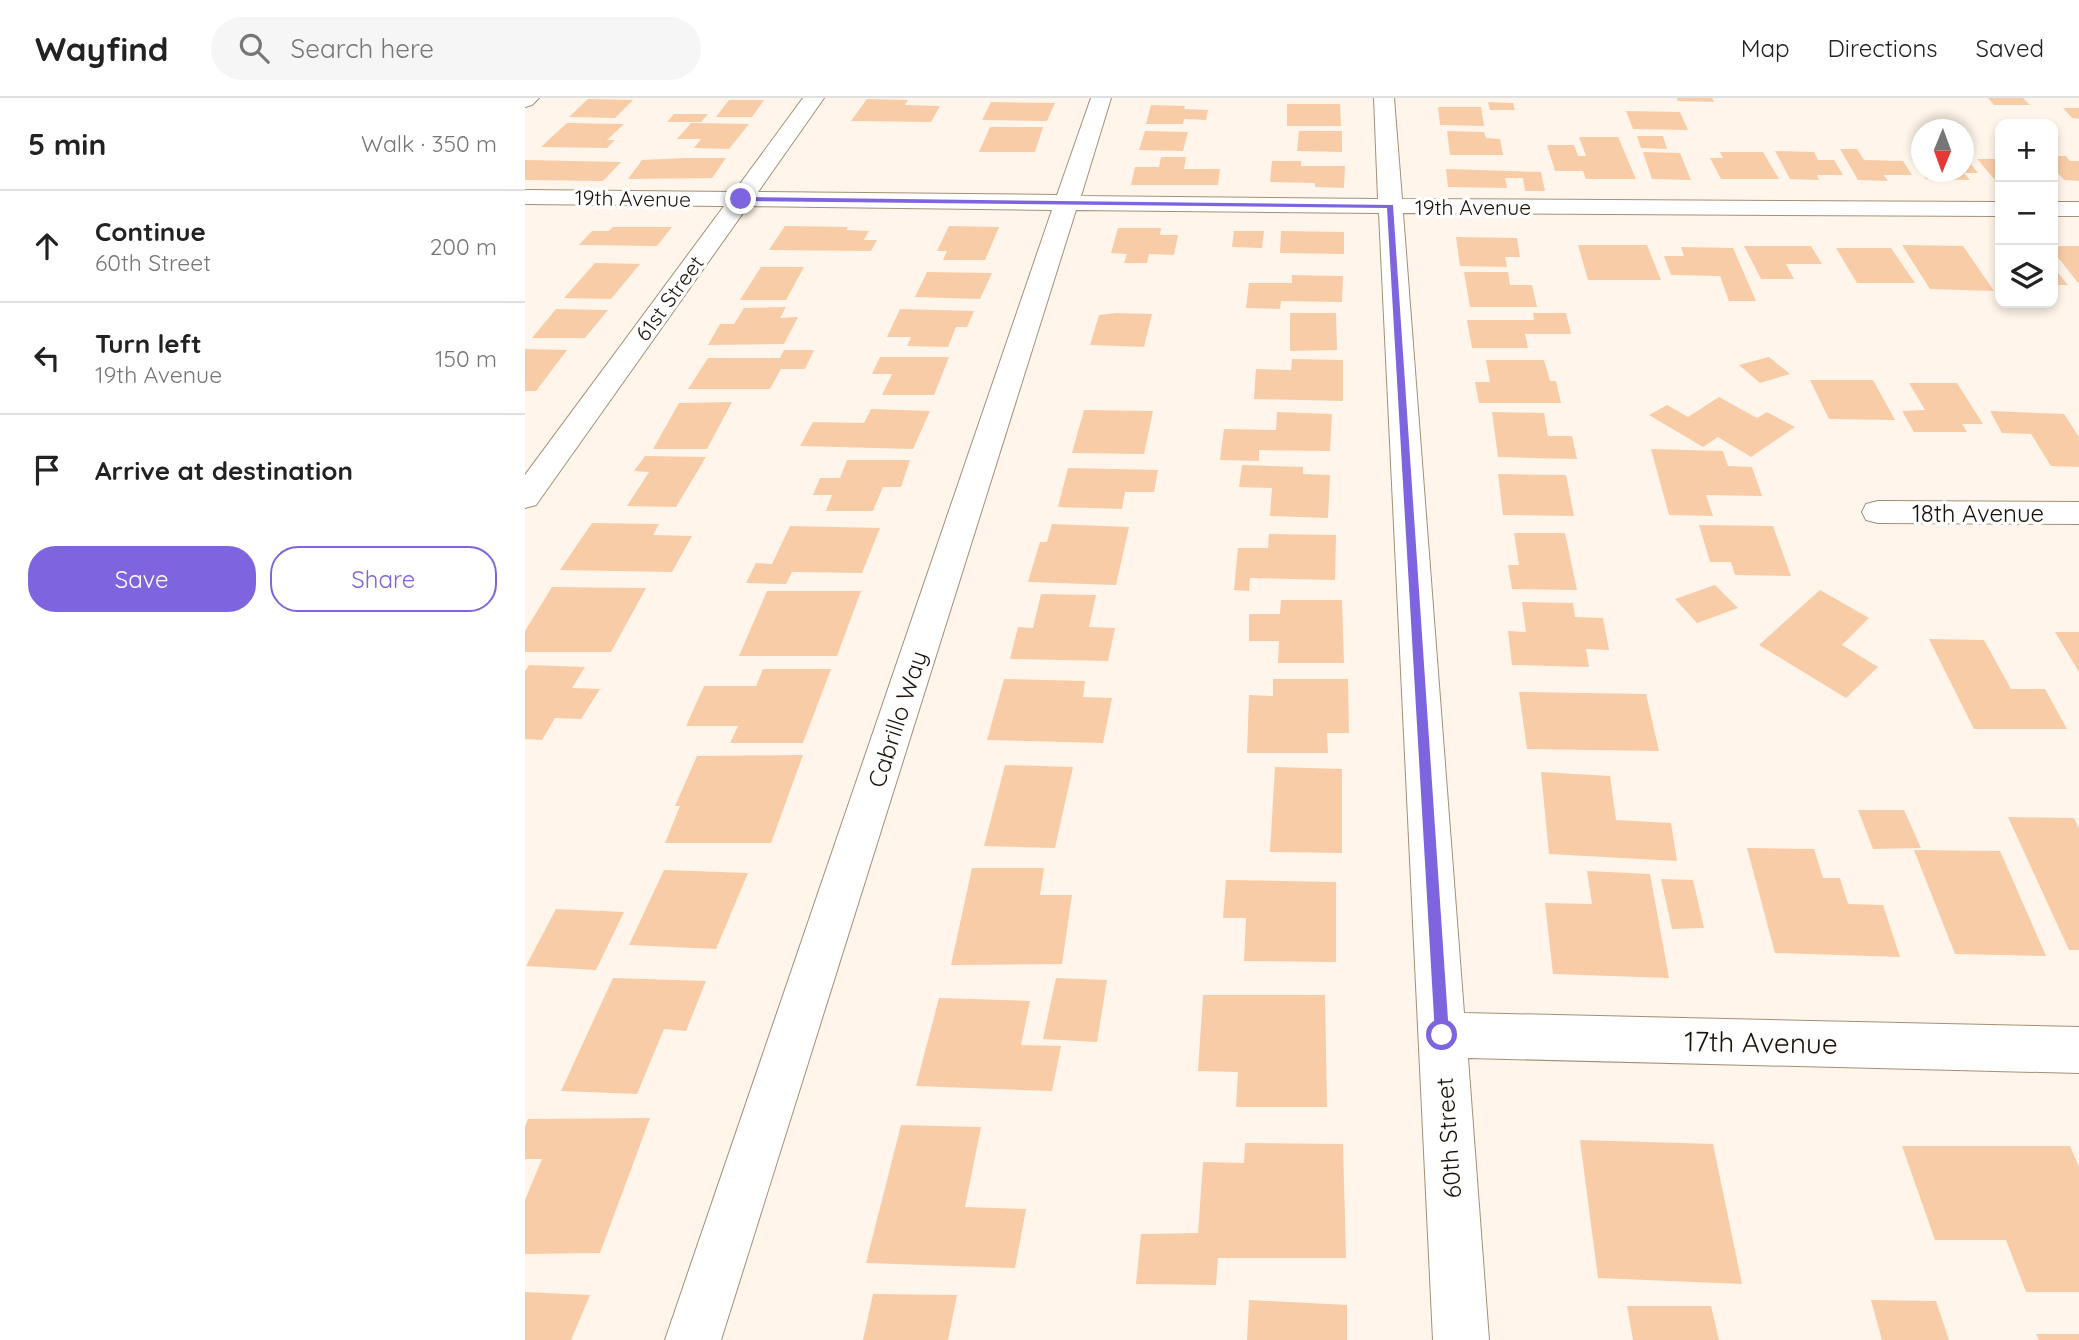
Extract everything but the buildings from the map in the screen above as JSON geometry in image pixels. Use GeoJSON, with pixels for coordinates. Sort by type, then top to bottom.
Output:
{"type":"FeatureCollection","features":[{"type":"Feature","properties":{"kind":"street","name":"61st Street"},"geometry":{"type":"LineString","coordinates":[[525,498],[814,98]]}},
{"type":"Feature","properties":{"kind":"street","name":"Cabrillo Way"},"geometry":{"type":"LineString","coordinates":[[693,1340],[1101,98]]}},
{"type":"Feature","properties":{"kind":"street","name":"60th Street"},"geometry":{"type":"LineString","coordinates":[[1384,98],[1461,1340]]}},
{"type":"Feature","properties":{"kind":"street","name":"19th Avenue"},"geometry":{"type":"LineString","coordinates":[[525,197],[1391,206],[1995,208]]}},
{"type":"Feature","properties":{"kind":"street"},"geometry":{"type":"LineString","coordinates":[[2058,209],[2079,209]]}},
{"type":"Feature","properties":{"kind":"street","name":"18th Avenue"},"geometry":{"type":"LineString","coordinates":[[1878,512],[2079,513]]}},
{"type":"Feature","properties":{"kind":"street","name":"17th Avenue"},"geometry":{"type":"LineString","coordinates":[[1442,1035],[2079,1050]]}},
{"type":"Feature","properties":{"kind":"route"},"geometry":{"type":"LineString","coordinates":[[741,199],[1391,206],[1442,1035]]}}]}
